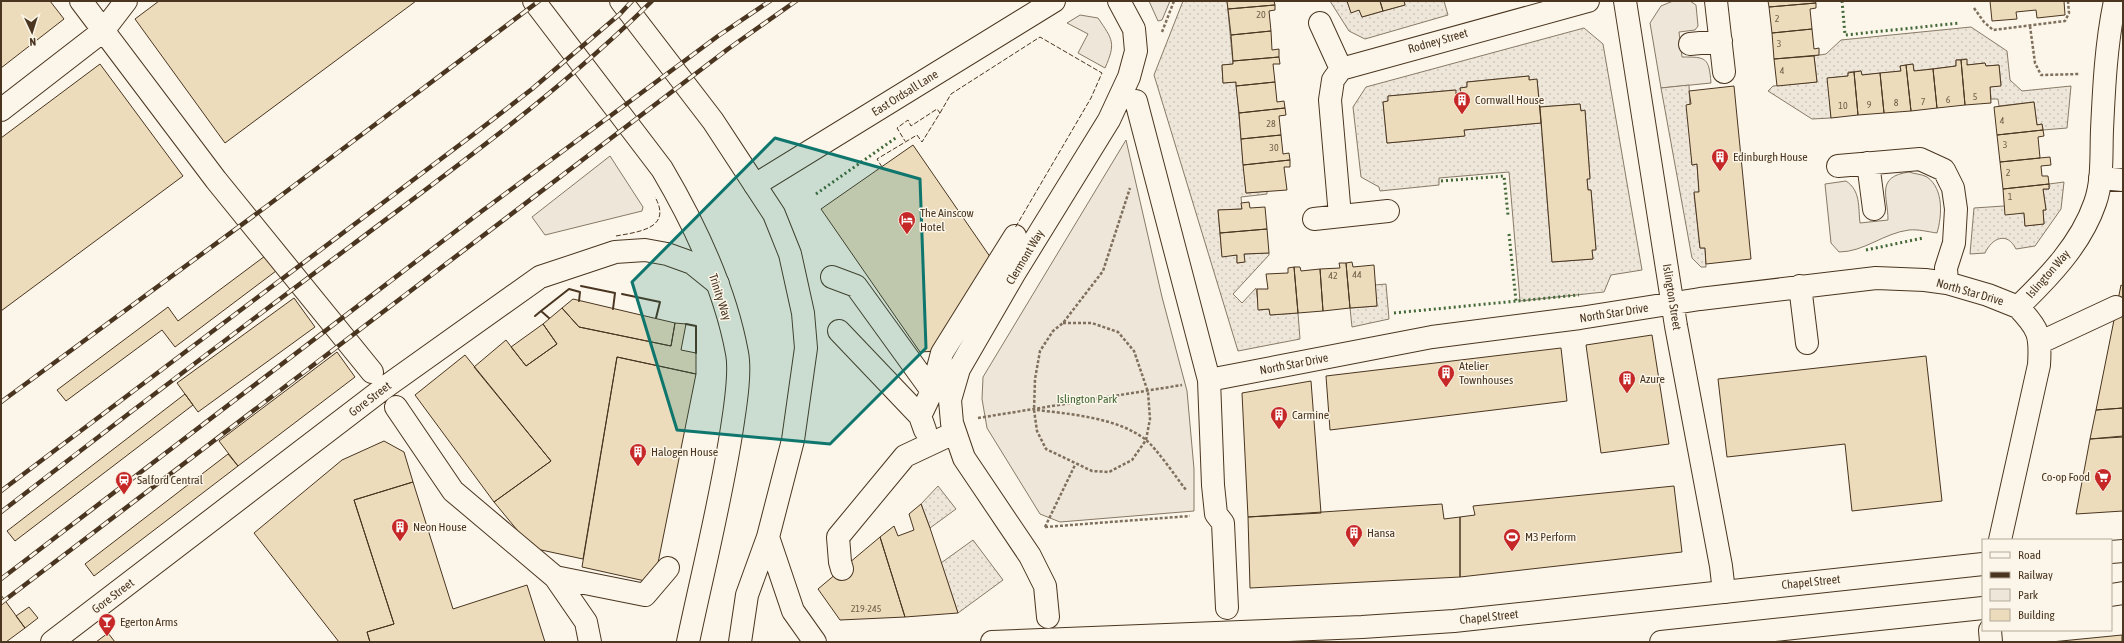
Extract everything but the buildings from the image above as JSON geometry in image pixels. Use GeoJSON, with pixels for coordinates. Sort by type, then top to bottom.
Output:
{"type":"FeatureCollection","features":[{"type":"Feature","properties":{"kind":"main road"},"geometry":{"type":"LineString","coordinates":[[81,1],[216,180],[372,372]]}},
{"type":"Feature","properties":{"kind":"main road"},"geometry":{"type":"LineString","coordinates":[[1,110],[104,31],[126,1]]}},
{"type":"Feature","properties":{"kind":"main road","name":"Trinity Way"},"geometry":{"type":"LineString","coordinates":[[534,1],[662,169],[697,233],[718,284],[738,354],[736,400],[725,475],[688,642]]}},
{"type":"Feature","properties":{"kind":"main road"},"geometry":{"type":"LineString","coordinates":[[621,1],[713,121],[774,214],[790,254],[803,313],[806,348],[793,440],[768,537],[747,595],[740,642]]}},
{"type":"Feature","properties":{"kind":"main road","name":"Clermont Way"},"geometry":{"type":"LineString","coordinates":[[1048,617],[1045,586],[1030,556],[964,458],[953,428],[950,400],[959,369],[1026,254],[1109,120],[1129,77],[1136,51],[1134,29],[1119,1]]}},
{"type":"Feature","properties":{"kind":"main road","name":"Rodney Street"},"geometry":{"type":"LineString","coordinates":[[1341,69],[1534,8],[1588,1]]}},
{"type":"Feature","properties":{"kind":"main road","name":"Islington Street"},"geometry":{"type":"LineString","coordinates":[[1625,1],[1686,381],[1721,566],[1724,592]]}},
{"type":"Feature","properties":{"kind":"main road"},"geometry":{"type":"LineString","coordinates":[[1716,1],[1724,72]]}},
{"type":"Feature","properties":{"kind":"main road","name":"Islington Way"},"geometry":{"type":"LineString","coordinates":[[2000,539],[2039,365],[2041,342],[2034,323],[2018,307],[2051,273],[2077,238],[2095,202],[2100,178],[2105,65],[2115,1]]}},
{"type":"Feature","properties":{"kind":"main road","name":"East Ordsall Lane"},"geometry":{"type":"LineString","coordinates":[[755,185],[1052,2]]}},
{"type":"Feature","properties":{"kind":"main road"},"geometry":{"type":"LineString","coordinates":[[1320,23],[1341,69],[1333,80],[1330,100],[1340,216]]}},
{"type":"Feature","properties":{"kind":"main road"},"geometry":{"type":"LineString","coordinates":[[1690,44],[1721,41]]}},
{"type":"Feature","properties":{"kind":"main road"},"geometry":{"type":"LineString","coordinates":[[1136,101],[1155,167],[1189,306],[1209,380],[1212,473],[1216,514],[1223,523],[1227,608]]}},
{"type":"Feature","properties":{"kind":"main road"},"geometry":{"type":"LineString","coordinates":[[1838,166],[1920,159],[1935,164],[1944,170],[1953,188],[1956,209],[1954,243],[1946,268],[1947,283]]}},
{"type":"Feature","properties":{"kind":"main road"},"geometry":{"type":"LineString","coordinates":[[1868,163],[1874,210]]}},
{"type":"Feature","properties":{"kind":"main road"},"geometry":{"type":"LineString","coordinates":[[2100,178],[2123,180]]}},
{"type":"Feature","properties":{"kind":"main road"},"geometry":{"type":"LineString","coordinates":[[1314,219],[1388,211]]}},
{"type":"Feature","properties":{"kind":"main road"},"geometry":{"type":"LineString","coordinates":[[839,331],[922,424],[942,353],[1015,236]]}},
{"type":"Feature","properties":{"kind":"main road","name":"Gore Street"},"geometry":{"type":"LineString","coordinates":[[52,642],[378,393],[540,278],[615,252],[645,250],[667,254],[692,263],[718,284]]}},
{"type":"Feature","properties":{"kind":"main road"},"geometry":{"type":"LineString","coordinates":[[832,277],[856,286],[932,391]]}},
{"type":"Feature","properties":{"kind":"main road","name":"North Star Drive"},"geometry":{"type":"LineString","coordinates":[[1209,380],[1432,337],[1580,318],[1673,303],[1800,286],[1876,278],[1925,280],[1947,283],[1988,295],[2018,307]]}},
{"type":"Feature","properties":{"kind":"main road"},"geometry":{"type":"LineString","coordinates":[[1800,286],[1807,343]]}},
{"type":"Feature","properties":{"kind":"main road"},"geometry":{"type":"LineString","coordinates":[[2041,342],[2116,308]]}},
{"type":"Feature","properties":{"kind":"main road"},"geometry":{"type":"LineString","coordinates":[[396,407],[453,491],[556,577],[586,622],[590,642]]}},
{"type":"Feature","properties":{"kind":"main road"},"geometry":{"type":"LineString","coordinates":[[842,568],[840,562],[838,537],[858,499],[905,456],[953,428]]}},
{"type":"Feature","properties":{"kind":"main road"},"geometry":{"type":"LineString","coordinates":[[768,537],[794,611],[815,642]]}},
{"type":"Feature","properties":{"kind":"main road"},"geometry":{"type":"LineString","coordinates":[[2112,552],[2123,551]]}},
{"type":"Feature","properties":{"kind":"main road","name":"Chapel Street"},"geometry":{"type":"LineString","coordinates":[[992,642],[1370,627],[1476,619],[1982,564]]}},
{"type":"Feature","properties":{"kind":"main road"},"geometry":{"type":"LineString","coordinates":[[556,577],[645,595],[668,568]]}},
{"type":"Feature","properties":{"kind":"main road"},"geometry":{"type":"LineString","coordinates":[[2112,595],[2123,593]]}},
{"type":"Feature","properties":{"kind":"main road"},"geometry":{"type":"LineString","coordinates":[[1660,642],[1711,640],[1982,608]]}},
{"type":"Feature","properties":{"kind":"main road"},"geometry":{"type":"LineString","coordinates":[[1990,631],[1991,642]]}},
{"type":"Feature","properties":{"kind":"path"},"geometry":{"type":"LineString","coordinates":[[1161,33],[1174,1]]}},
{"type":"Feature","properties":{"kind":"path"},"geometry":{"type":"LineString","coordinates":[[1974,8],[1984,22],[1993,30],[2065,21],[2069,13],[2068,1]]}},
{"type":"Feature","properties":{"kind":"path"},"geometry":{"type":"LineString","coordinates":[[2030,26],[2035,63],[2041,75],[2082,74]]}},
{"type":"Feature","properties":{"kind":"path"},"geometry":{"type":"LineString","coordinates":[[1063,323],[1092,323],[1118,332],[1134,351],[1148,392],[1150,419],[1146,440],[1132,460],[1109,472],[1092,471],[1046,449],[1037,430],[1034,410],[1035,379],[1040,351],[1053,331],[1063,323],[1102,271],[1133,180],[1155,167]]}},
{"type":"Feature","properties":{"kind":"path"},"geometry":{"type":"LineString","coordinates":[[953,428],[1034,410],[1148,392],[1209,380]]}},
{"type":"Feature","properties":{"kind":"path"},"geometry":{"type":"LineString","coordinates":[[1034,410],[1093,417],[1134,433],[1146,440],[1186,490],[1216,514]]}},
{"type":"Feature","properties":{"kind":"path"},"geometry":{"type":"LineString","coordinates":[[1075,464],[1044,528],[1216,514]]}},
{"type":"Feature","properties":{"kind":"highlighted area"},"geometry":{"type":"Polygon","coordinates":[[[775,138],[920,179],[926,348],[830,444],[677,430],[632,282],[775,138]]]}},
{"type":"Feature","properties":{"kind":"green space"},"geometry":{"type":"Polygon","coordinates":[[[1149,1],[1170,1],[1162,20],[1158,21],[1149,1]]]}},
{"type":"Feature","properties":{"kind":"green space"},"geometry":{"type":"Polygon","coordinates":[[[1183,1],[1227,1],[1233,64],[1222,65],[1223,83],[1236,82],[1246,193],[1267,191],[1267,194],[1241,197],[1242,209],[1218,210],[1222,256],[1237,255],[1237,263],[1244,262],[1244,254],[1269,253],[1269,255],[1233,294],[1242,303],[1256,288],[1259,310],[1269,309],[1270,315],[1298,313],[1300,339],[1238,351],[1154,75],[1183,1]]]}},
{"type":"Feature","properties":{"kind":"green space"},"geometry":{"type":"Polygon","coordinates":[[[1330,1],[1347,1],[1351,12],[1359,10],[1362,17],[1405,5],[1404,1],[1444,1],[1448,15],[1365,39],[1349,31],[1330,1]]]}},
{"type":"Feature","properties":{"kind":"green space"},"geometry":{"type":"Polygon","coordinates":[[[1673,1],[1690,1],[1696,5],[1698,26],[1695,30],[1679,32],[1682,57],[1696,57],[1705,60],[1709,68],[1711,83],[1661,88],[1650,23],[1661,6],[1673,1]]]}},
{"type":"Feature","properties":{"kind":"green space"},"geometry":{"type":"Polygon","coordinates":[[[1080,15],[1098,18],[1110,37],[1112,47],[1105,68],[1078,53],[1088,34],[1067,23],[1080,15]]]}},
{"type":"Feature","properties":{"kind":"green space"},"geometry":{"type":"Polygon","coordinates":[[[1971,27],[2007,51],[2010,80],[2022,91],[2071,86],[2067,128],[2043,130],[2042,124],[2037,125],[2034,102],[1999,106],[1998,99],[1991,99],[1990,87],[2001,85],[1999,65],[1986,66],[1985,63],[1967,65],[1966,59],[1956,60],[1956,66],[1914,71],[1913,64],[1900,66],[1901,71],[1862,75],[1861,71],[1848,72],[1848,76],[1828,78],[1831,118],[1812,119],[1768,91],[1773,86],[1817,82],[1814,56],[1826,54],[1841,40],[1971,27]]]}},
{"type":"Feature","properties":{"kind":"green space"},"geometry":{"type":"Polygon","coordinates":[[[1584,28],[1603,44],[1642,270],[1611,275],[1604,292],[1520,301],[1509,172],[1439,178],[1439,185],[1380,191],[1379,187],[1361,177],[1353,107],[1366,87],[1584,28]],[[1529,76],[1467,82],[1467,87],[1460,88],[1461,94],[1456,94],[1455,90],[1388,96],[1388,101],[1383,102],[1387,143],[1464,136],[1464,130],[1541,123],[1552,262],[1593,259],[1592,250],[1596,249],[1591,190],[1588,190],[1587,179],[1590,178],[1585,111],[1581,111],[1580,104],[1540,107],[1537,80],[1529,80],[1529,76]]]}},
{"type":"Feature","properties":{"kind":"green space"},"geometry":{"type":"Polygon","coordinates":[[[1689,85],[1692,165],[1697,164],[1699,192],[1694,193],[1700,248],[1705,248],[1706,267],[1701,267],[1692,258],[1661,88],[1689,85]]]}},
{"type":"Feature","properties":{"kind":"green space","name":"Islington Park"},"geometry":{"type":"Polygon","coordinates":[[[1126,140],[1162,297],[1187,391],[1194,469],[1194,511],[1060,522],[1040,514],[987,428],[982,399],[983,377],[1126,140]]]}},
{"type":"Feature","properties":{"kind":"green space"},"geometry":{"type":"Polygon","coordinates":[[[610,156],[643,207],[642,211],[545,235],[532,217],[610,156]]]}},
{"type":"Feature","properties":{"kind":"green space"},"geometry":{"type":"Polygon","coordinates":[[[1909,172],[1927,177],[1933,182],[1936,188],[1939,196],[1941,211],[1937,233],[1909,230],[1891,235],[1857,249],[1839,252],[1831,243],[1825,184],[1846,181],[1851,185],[1858,200],[1860,223],[1888,220],[1886,196],[1887,183],[1891,178],[1909,172]]]}},
{"type":"Feature","properties":{"kind":"green space"},"geometry":{"type":"Polygon","coordinates":[[[2064,182],[2061,209],[2035,246],[2016,249],[2012,243],[2004,238],[1996,240],[1985,253],[1970,254],[1974,208],[2004,206],[2024,213],[2025,226],[2044,224],[2043,210],[2046,210],[2043,189],[2049,189],[2049,184],[2064,182]]]}},
{"type":"Feature","properties":{"kind":"green space"},"geometry":{"type":"Polygon","coordinates":[[[1386,284],[1389,319],[1352,327],[1350,308],[1377,306],[1375,285],[1386,284]]]}},
{"type":"Feature","properties":{"kind":"green space"},"geometry":{"type":"Polygon","coordinates":[[[938,486],[956,509],[930,528],[921,504],[938,486]]]}},
{"type":"Feature","properties":{"kind":"green space"},"geometry":{"type":"Polygon","coordinates":[[[973,540],[1003,580],[958,613],[941,563],[973,540]]]}},
{"type":"Feature","properties":{"kind":"railway"},"geometry":{"type":"LineString","coordinates":[[1,402],[267,206],[539,1]]}},
{"type":"Feature","properties":{"kind":"railway"},"geometry":{"type":"LineString","coordinates":[[1,491],[532,89],[620,14],[632,1]]}},
{"type":"Feature","properties":{"kind":"railway"},"geometry":{"type":"LineString","coordinates":[[1,512],[506,128],[581,67],[652,1]]}},
{"type":"Feature","properties":{"kind":"railway"},"geometry":{"type":"LineString","coordinates":[[1,579],[482,211],[718,36],[770,1]]}},
{"type":"Feature","properties":{"kind":"railway"},"geometry":{"type":"LineString","coordinates":[[1,603],[728,49],[796,1]]}},
{"type":"Feature","properties":{"kind":"hedge"},"geometry":{"type":"LineString","coordinates":[[1842,1],[1845,35],[1960,23]]}},
{"type":"Feature","properties":{"kind":"hedge"},"geometry":{"type":"LineString","coordinates":[[816,194],[897,137]]}},
{"type":"Feature","properties":{"kind":"hedge"},"geometry":{"type":"LineString","coordinates":[[1441,181],[1504,176],[1508,215]]}},
{"type":"Feature","properties":{"kind":"hedge"},"geometry":{"type":"LineString","coordinates":[[1509,234],[1516,301]]}},
{"type":"Feature","properties":{"kind":"hedge"},"geometry":{"type":"LineString","coordinates":[[1866,250],[1923,238]]}},
{"type":"Feature","properties":{"kind":"hedge"},"geometry":{"type":"LineString","coordinates":[[1394,313],[1579,295]]}},
{"type":"Feature","properties":{"kind":"fence"},"geometry":{"type":"LineString","coordinates":[[940,113],[951,94],[1040,37],[1102,73],[1091,98],[1015,228]]}},
{"type":"Feature","properties":{"kind":"fence"},"geometry":{"type":"LineString","coordinates":[[882,167],[877,159],[917,135],[922,142],[940,113],[937,109],[911,126],[908,120],[897,128],[905,141]]}},
{"type":"Feature","properties":{"kind":"fence"},"geometry":{"type":"LineString","coordinates":[[616,236],[642,230],[650,227],[656,222],[659,216],[659,208],[655,197]]}},
{"type":"Feature","properties":{"kind":"wall"},"geometry":{"type":"LineString","coordinates":[[581,286],[615,293],[613,309]]}},
{"type":"Feature","properties":{"kind":"wall"},"geometry":{"type":"LineString","coordinates":[[549,318],[541,311],[569,289],[580,292],[579,301]]}},
{"type":"Feature","properties":{"kind":"wall"},"geometry":{"type":"LineString","coordinates":[[622,294],[660,302],[656,318]]}},
{"type":"Feature","properties":{"kind":"wall"},"geometry":{"type":"LineString","coordinates":[[535,316],[541,311]]}},
{"type":"Feature","properties":{"kind":"wall"},"geometry":{"type":"LineString","coordinates":[[686,324],[696,326],[696,353]]}},
{"type":"Feature","properties":{"kind":"place","name":"Cornwall House"},"geometry":{"type":"Point","coordinates":[1462,115]}},
{"type":"Feature","properties":{"kind":"place","name":"Edinburgh House"},"geometry":{"type":"Point","coordinates":[1720,172]}},
{"type":"Feature","properties":{"kind":"place","name":"The Ainscow Hotel"},"geometry":{"type":"Point","coordinates":[907,235]}},
{"type":"Feature","properties":{"kind":"place","name":"Atelier Townhouses"},"geometry":{"type":"Point","coordinates":[1446,388]}},
{"type":"Feature","properties":{"kind":"place","name":"Azure"},"geometry":{"type":"Point","coordinates":[1627,394]}},
{"type":"Feature","properties":{"kind":"place","name":"Carmine"},"geometry":{"type":"Point","coordinates":[1279,430]}},
{"type":"Feature","properties":{"kind":"place","name":"Halogen House"},"geometry":{"type":"Point","coordinates":[638,467]}},
{"type":"Feature","properties":{"kind":"place","name":"Co-op Food"},"geometry":{"type":"Point","coordinates":[2103,492]}},
{"type":"Feature","properties":{"kind":"place","name":"Salford Central"},"geometry":{"type":"Point","coordinates":[124,495]}},
{"type":"Feature","properties":{"kind":"place","name":"Neon House"},"geometry":{"type":"Point","coordinates":[400,542]}},
{"type":"Feature","properties":{"kind":"place","name":"Hansa"},"geometry":{"type":"Point","coordinates":[1354,548]}},
{"type":"Feature","properties":{"kind":"place","name":"M3 Perform"},"geometry":{"type":"Point","coordinates":[1512,552]}},
{"type":"Feature","properties":{"kind":"place","name":"Egerton Arms"},"geometry":{"type":"Point","coordinates":[107,637]}}]}
